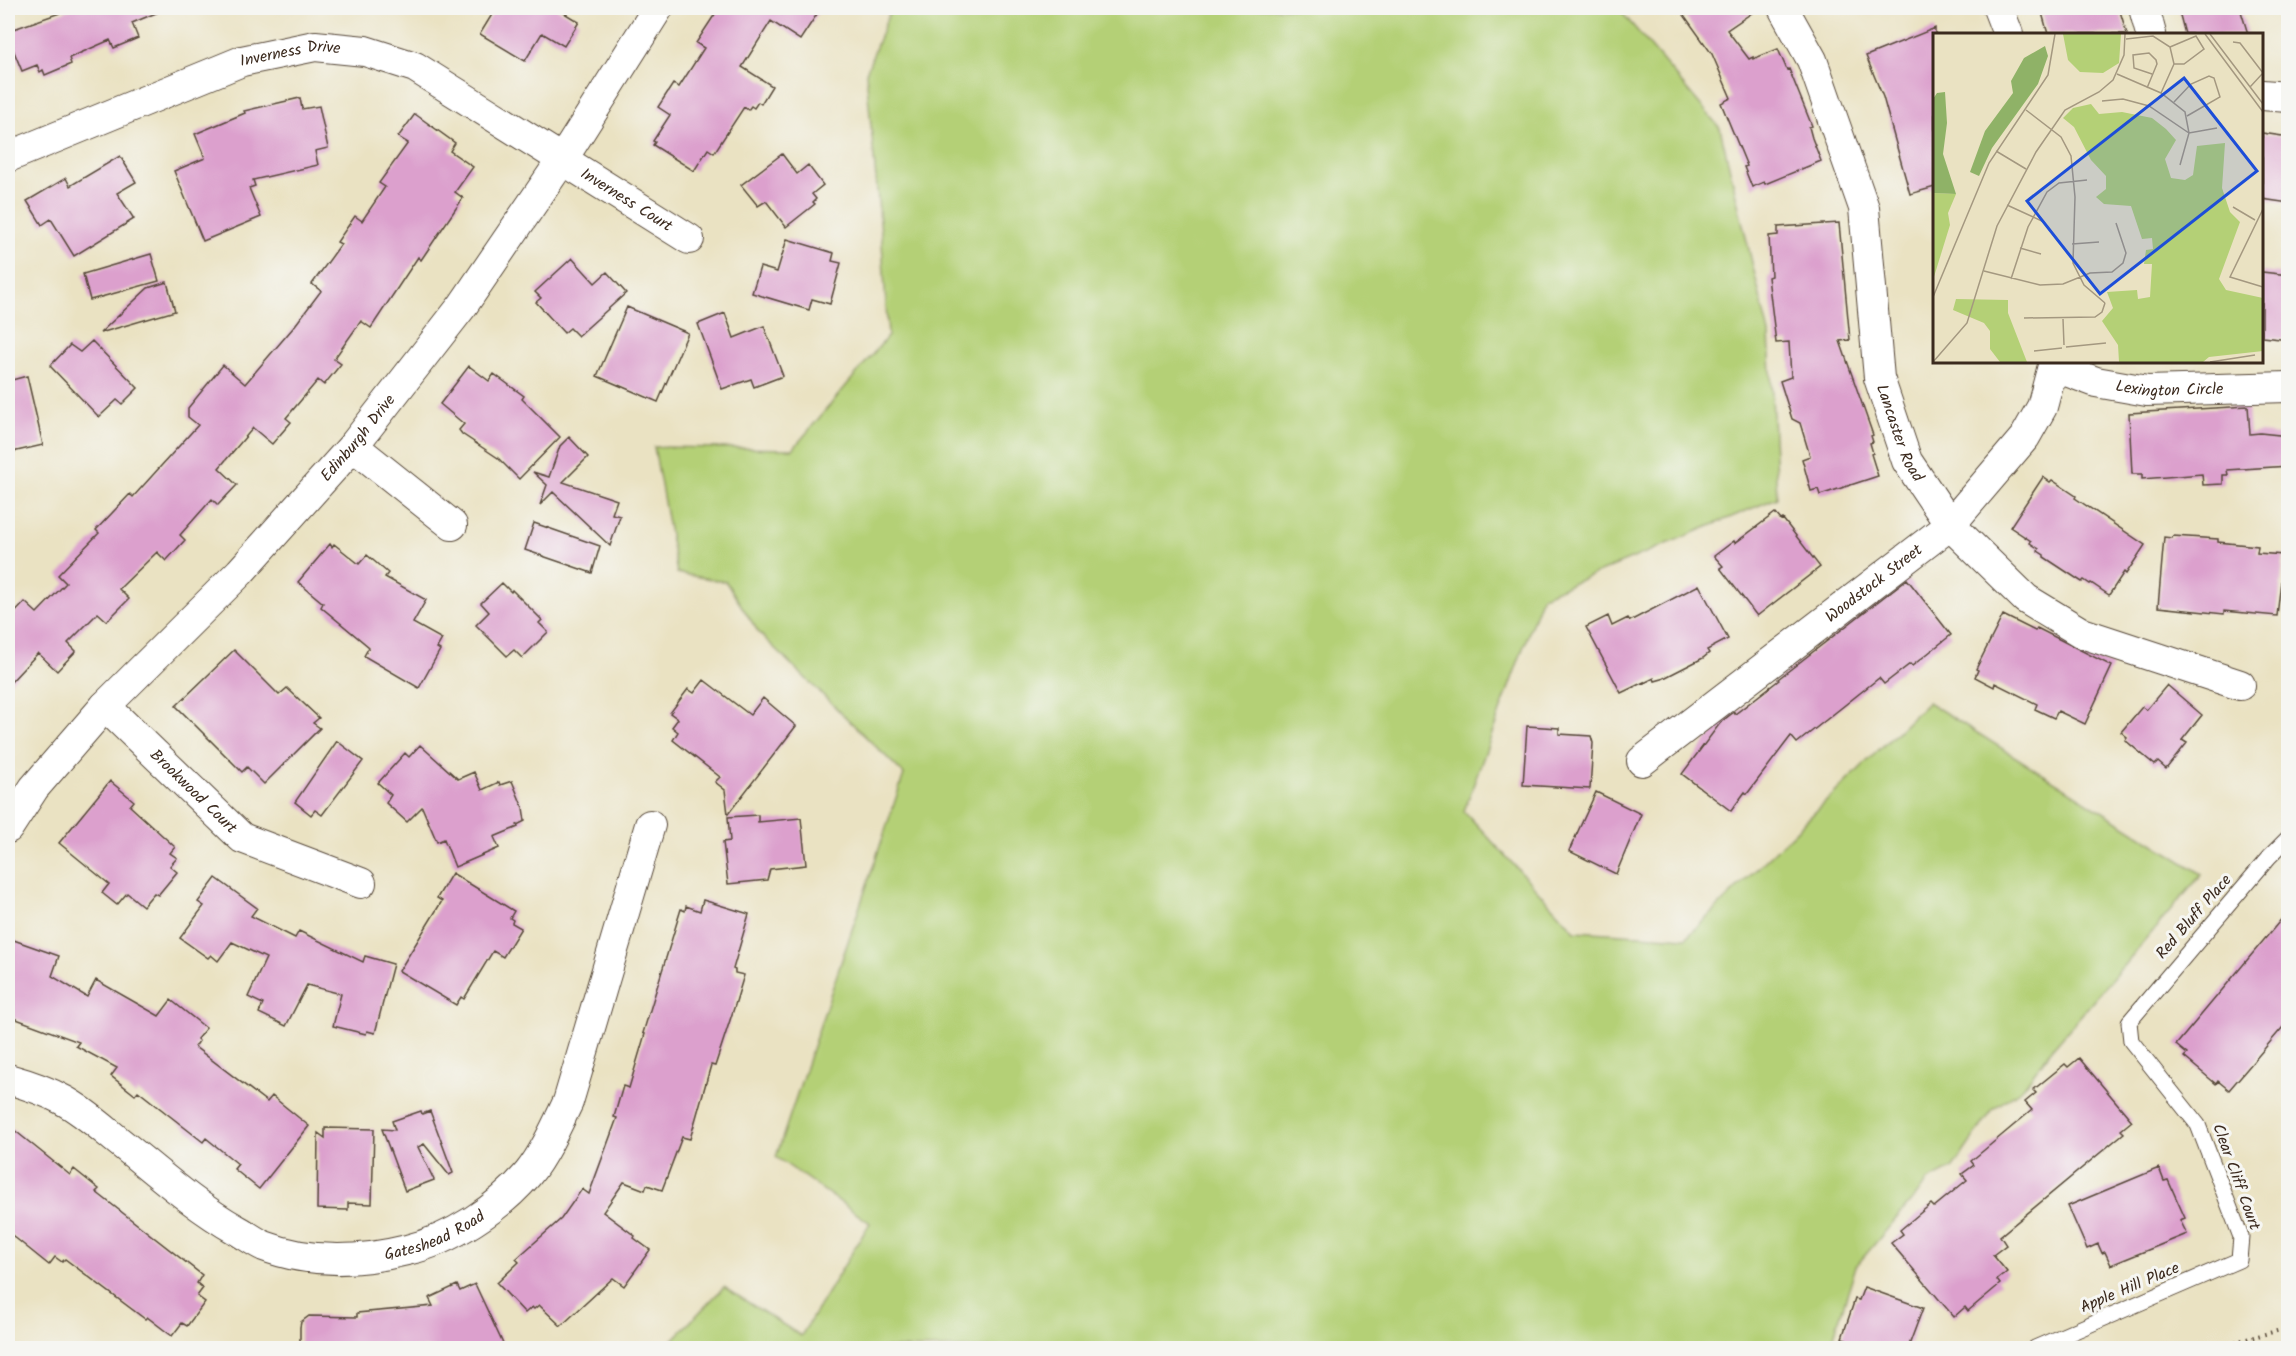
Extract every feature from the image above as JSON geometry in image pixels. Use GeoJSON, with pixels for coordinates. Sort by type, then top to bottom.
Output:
{"type":"FeatureCollection","features":[{"type":"Feature","properties":{"kind":"street","name":"Edinburgh Drive"},"geometry":{"type":"LineString","coordinates":[[8,828],[34,788],[105,705],[240,572],[353,446],[463,305],[562,160],[658,8]]}},
{"type":"Feature","properties":{"kind":"street","name":"Lancaster Road"},"geometry":{"type":"LineString","coordinates":[[1783,8],[1812,60],[1864,208],[1879,378],[1907,461],[1950,525],[2026,599],[2082,633],[2240,685]]}},
{"type":"Feature","properties":{"kind":"street"},"geometry":{"type":"LineString","coordinates":[[1998,8],[2008,33]]}},
{"type":"Feature","properties":{"kind":"street"},"geometry":{"type":"LineString","coordinates":[[2144,8],[2151,33]]}},
{"type":"Feature","properties":{"kind":"street","name":"Inverness Drive"},"geometry":{"type":"LineString","coordinates":[[8,157],[242,61],[315,46],[366,51],[415,67],[562,160]]}},
{"type":"Feature","properties":{"kind":"street"},"geometry":{"type":"LineString","coordinates":[[2263,95],[2289,97]]}},
{"type":"Feature","properties":{"kind":"street","name":"Inverness Court"},"geometry":{"type":"LineString","coordinates":[[562,160],[689,239]]}},
{"type":"Feature","properties":{"kind":"street","name":"Woodstock Street"},"geometry":{"type":"LineString","coordinates":[[1642,761],[1950,525],[2025,437],[2042,407],[2054,364]]}},
{"type":"Feature","properties":{"kind":"street","name":"Lexington Circle"},"geometry":{"type":"LineString","coordinates":[[2054,364],[2096,382],[2147,391],[2289,387]]}},
{"type":"Feature","properties":{"kind":"street"},"geometry":{"type":"LineString","coordinates":[[353,446],[452,525]]}},
{"type":"Feature","properties":{"kind":"street","name":"Brookwood Court"},"geometry":{"type":"LineString","coordinates":[[105,705],[242,838],[361,883]]}},
{"type":"Feature","properties":{"kind":"street","name":"Gateshead Road"},"geometry":{"type":"LineString","coordinates":[[8,1079],[34,1087],[63,1100],[93,1121],[210,1215],[264,1246],[305,1257],[343,1260],[379,1257],[425,1246],[460,1229],[493,1206],[528,1173],[554,1131],[568,1102],[650,825]]}},
{"type":"Feature","properties":{"kind":"lane","name":"Red Bluff Place"},"geometry":{"type":"LineString","coordinates":[[2128,1022],[2269,857],[2289,838]]}},
{"type":"Feature","properties":{"kind":"lane","name":"Clear Cliff Court"},"geometry":{"type":"LineString","coordinates":[[2128,1022],[2131,1041],[2198,1125],[2241,1238],[2239,1260]]}},
{"type":"Feature","properties":{"kind":"lane","name":"Apple Hill Place"},"geometry":{"type":"LineString","coordinates":[[2035,1348],[2239,1260]]}},
{"type":"Feature","properties":{"kind":"path"},"geometry":{"type":"LineString","coordinates":[[2212,1348],[2289,1328]]}},
{"type":"Feature","properties":{"kind":"green space"},"geometry":{"type":"Polygon","coordinates":[[[891,8],[1618,8],[1720,128],[1769,334],[1777,498],[1542,596],[1464,811],[1575,931],[1686,938],[1928,702],[2202,874],[2052,1049],[2023,1088],[1993,1109],[1953,1168],[1928,1181],[1856,1266],[1830,1348],[665,1348],[724,1287],[801,1336],[870,1223],[776,1157],[904,774],[759,633],[726,582],[677,573],[654,447],[793,449],[888,336],[866,73],[891,8]]]}},
{"type":"Feature","properties":{"kind":"building"},"geometry":{"type":"Polygon","coordinates":[[[74,8],[168,8],[132,23],[138,38],[114,48],[110,40],[69,58],[71,64],[45,75],[43,70],[40,72],[37,65],[22,71],[8,37],[8,31],[74,8]]]}},
{"type":"Feature","properties":{"kind":"building"},"geometry":{"type":"Polygon","coordinates":[[[496,8],[556,8],[579,22],[564,46],[542,33],[525,61],[480,34],[496,8]]]}},
{"type":"Feature","properties":{"kind":"building"},"geometry":{"type":"Polygon","coordinates":[[[719,8],[821,8],[800,40],[771,21],[742,67],[772,86],[761,104],[758,102],[754,108],[751,106],[748,110],[744,107],[714,153],[708,149],[694,171],[653,145],[655,142],[653,141],[670,115],[658,107],[673,84],[679,87],[704,48],[696,43],[719,8]]]}},
{"type":"Feature","properties":{"kind":"building"},"geometry":{"type":"Polygon","coordinates":[[[1679,8],[1759,8],[1727,30],[1749,59],[1778,49],[1787,70],[1789,69],[1812,126],[1809,127],[1821,161],[1752,187],[1744,167],[1747,166],[1721,103],[1731,98],[1712,54],[1679,8]]]}},
{"type":"Feature","properties":{"kind":"building"},"geometry":{"type":"Polygon","coordinates":[[[2062,8],[2119,8],[2127,33],[2048,33],[2042,13],[2062,8]]]}},
{"type":"Feature","properties":{"kind":"building"},"geometry":{"type":"Polygon","coordinates":[[[2178,8],[2240,8],[2248,33],[2185,33],[2178,8]]]}},
{"type":"Feature","properties":{"kind":"building"},"geometry":{"type":"Polygon","coordinates":[[[1935,28],[1935,33],[1933,33],[1933,188],[1910,194],[1883,97],[1866,56],[1935,28]]]}},
{"type":"Feature","properties":{"kind":"building"},"geometry":{"type":"Polygon","coordinates":[[[300,98],[302,109],[319,106],[328,148],[315,151],[318,165],[253,180],[255,186],[249,188],[261,217],[203,241],[174,171],[205,158],[195,134],[245,113],[244,111],[300,98]]]}},
{"type":"Feature","properties":{"kind":"building"},"geometry":{"type":"Polygon","coordinates":[[[415,114],[455,143],[450,151],[473,167],[455,192],[463,198],[421,260],[418,257],[371,328],[361,321],[334,359],[341,364],[324,385],[318,380],[286,418],[291,422],[272,444],[253,428],[219,468],[237,485],[218,505],[212,499],[180,535],[185,540],[166,561],[157,552],[119,589],[129,599],[107,621],[98,613],[68,643],[76,651],[57,671],[38,653],[8,685],[8,620],[25,602],[37,613],[66,583],[58,575],[99,533],[96,530],[130,494],[133,497],[198,425],[188,417],[188,408],[223,365],[245,384],[293,328],[321,291],[312,284],[341,244],[337,242],[355,216],[362,221],[385,187],[379,183],[408,143],[398,137],[415,114]]]}},
{"type":"Feature","properties":{"kind":"building"},"geometry":{"type":"Polygon","coordinates":[[[2263,133],[2289,137],[2289,203],[2263,199],[2263,133]]]}},
{"type":"Feature","properties":{"kind":"building"},"geometry":{"type":"Polygon","coordinates":[[[782,154],[797,174],[808,165],[823,185],[812,194],[816,199],[813,202],[815,204],[786,227],[766,201],[758,206],[741,185],[782,154]]]}},
{"type":"Feature","properties":{"kind":"building"},"geometry":{"type":"Polygon","coordinates":[[[120,156],[136,182],[117,193],[134,219],[74,256],[51,219],[42,225],[27,201],[66,178],[70,186],[120,156]]]}},
{"type":"Feature","properties":{"kind":"building"},"geometry":{"type":"Polygon","coordinates":[[[1839,223],[1850,340],[1840,341],[1873,435],[1871,436],[1873,442],[1870,443],[1873,453],[1871,454],[1878,476],[1820,495],[1818,489],[1811,491],[1802,459],[1810,456],[1800,423],[1792,419],[1780,381],[1791,377],[1789,342],[1776,343],[1768,277],[1771,276],[1769,236],[1778,235],[1778,227],[1839,223]]]}},
{"type":"Feature","properties":{"kind":"building"},"geometry":{"type":"Polygon","coordinates":[[[787,239],[834,253],[832,261],[841,263],[830,304],[812,299],[809,310],[752,293],[760,267],[777,272],[787,239]]]}},
{"type":"Feature","properties":{"kind":"building"},"geometry":{"type":"Polygon","coordinates":[[[151,254],[159,281],[90,300],[83,274],[151,254]]]}},
{"type":"Feature","properties":{"kind":"building"},"geometry":{"type":"Polygon","coordinates":[[[572,258],[595,283],[607,272],[626,293],[578,336],[570,328],[564,333],[536,302],[541,298],[535,292],[572,258]]]}},
{"type":"Feature","properties":{"kind":"building"},"geometry":{"type":"Polygon","coordinates":[[[2263,272],[2289,275],[2289,340],[2263,337],[2263,272]]]}},
{"type":"Feature","properties":{"kind":"building"},"geometry":{"type":"Polygon","coordinates":[[[167,282],[175,311],[100,333],[148,288],[167,282]]]}},
{"type":"Feature","properties":{"kind":"building"},"geometry":{"type":"Polygon","coordinates":[[[627,307],[688,333],[658,402],[597,376],[627,307]]]}},
{"type":"Feature","properties":{"kind":"building"},"geometry":{"type":"Polygon","coordinates":[[[725,313],[734,338],[764,326],[783,376],[754,387],[751,379],[722,389],[698,324],[725,313]]]}},
{"type":"Feature","properties":{"kind":"building"},"geometry":{"type":"Polygon","coordinates":[[[92,341],[138,388],[122,404],[117,400],[99,417],[50,366],[70,345],[80,352],[92,341]]]}},
{"type":"Feature","properties":{"kind":"building"},"geometry":{"type":"Polygon","coordinates":[[[469,366],[489,381],[494,374],[524,396],[522,399],[560,437],[519,479],[498,458],[462,434],[459,430],[464,424],[440,404],[469,366]]]}},
{"type":"Feature","properties":{"kind":"building"},"geometry":{"type":"Polygon","coordinates":[[[27,376],[43,445],[8,453],[8,381],[27,376]]]}},
{"type":"Feature","properties":{"kind":"building"},"geometry":{"type":"Polygon","coordinates":[[[2248,406],[2250,434],[2289,436],[2289,466],[2227,470],[2228,475],[2223,475],[2223,484],[2203,485],[2202,474],[2142,479],[2142,474],[2132,474],[2129,413],[2248,406]]]}},
{"type":"Feature","properties":{"kind":"building"},"geometry":{"type":"Polygon","coordinates":[[[569,437],[588,457],[563,482],[617,500],[612,514],[620,516],[610,546],[553,492],[540,505],[547,485],[533,472],[549,477],[560,446],[569,437]]]}},
{"type":"Feature","properties":{"kind":"building"},"geometry":{"type":"Polygon","coordinates":[[[2043,477],[2050,482],[2052,480],[2076,496],[2075,498],[2145,545],[2109,595],[2091,583],[2084,580],[2082,582],[2044,557],[2038,551],[2039,549],[2030,543],[2031,541],[2010,527],[2043,477]]]}},
{"type":"Feature","properties":{"kind":"building"},"geometry":{"type":"Polygon","coordinates":[[[1775,513],[1781,520],[1783,519],[1820,567],[1757,616],[1720,568],[1723,566],[1714,556],[1775,513]]]}},
{"type":"Feature","properties":{"kind":"building"},"geometry":{"type":"Polygon","coordinates":[[[534,523],[600,546],[592,573],[525,550],[534,523]]]}},
{"type":"Feature","properties":{"kind":"building"},"geometry":{"type":"Polygon","coordinates":[[[2173,536],[2218,539],[2218,542],[2258,546],[2257,553],[2284,555],[2277,616],[2224,611],[2224,614],[2158,607],[2164,537],[2172,538],[2173,536]]]}},
{"type":"Feature","properties":{"kind":"building"},"geometry":{"type":"Polygon","coordinates":[[[330,544],[332,547],[334,544],[359,564],[367,555],[388,573],[385,577],[426,600],[413,623],[442,639],[437,648],[440,650],[419,688],[364,656],[369,647],[321,607],[323,603],[298,582],[330,544]]]}},
{"type":"Feature","properties":{"kind":"building"},"geometry":{"type":"Polygon","coordinates":[[[1907,579],[1951,635],[1912,666],[1910,664],[1884,684],[1879,678],[1797,743],[1791,736],[1747,794],[1745,792],[1731,811],[1682,774],[1721,722],[1734,712],[1735,714],[1907,579]]]}},
{"type":"Feature","properties":{"kind":"building"},"geometry":{"type":"Polygon","coordinates":[[[502,583],[542,620],[539,623],[548,632],[522,658],[514,650],[507,656],[476,625],[489,612],[481,603],[502,583]]]}},
{"type":"Feature","properties":{"kind":"building"},"geometry":{"type":"Polygon","coordinates":[[[1699,585],[1728,639],[1707,650],[1709,653],[1703,658],[1662,679],[1655,681],[1654,678],[1621,693],[1586,627],[1608,616],[1612,626],[1628,618],[1630,621],[1699,585]]]}},
{"type":"Feature","properties":{"kind":"building"},"geometry":{"type":"Polygon","coordinates":[[[2003,615],[2035,631],[2037,628],[2112,666],[2085,724],[2058,711],[2054,718],[2035,709],[2037,704],[1995,683],[1994,687],[1975,677],[1978,670],[1976,669],[2003,615]]]}},
{"type":"Feature","properties":{"kind":"building"},"geometry":{"type":"Polygon","coordinates":[[[234,650],[279,695],[287,688],[319,718],[313,723],[320,728],[264,784],[247,767],[242,772],[176,706],[234,650]]]}},
{"type":"Feature","properties":{"kind":"building"},"geometry":{"type":"Polygon","coordinates":[[[704,680],[750,715],[763,698],[796,726],[728,814],[725,790],[715,782],[720,777],[673,740],[678,732],[672,727],[678,719],[670,713],[688,689],[694,693],[704,680]]]}},
{"type":"Feature","properties":{"kind":"building"},"geometry":{"type":"Polygon","coordinates":[[[2167,685],[2202,715],[2182,740],[2187,743],[2166,769],[2158,762],[2155,765],[2125,740],[2127,737],[2121,732],[2142,707],[2146,710],[2167,685]]]}},
{"type":"Feature","properties":{"kind":"building"},"geometry":{"type":"Polygon","coordinates":[[[1527,726],[1559,728],[1559,734],[1591,736],[1593,743],[1590,789],[1523,785],[1527,726]]]}},
{"type":"Feature","properties":{"kind":"building"},"geometry":{"type":"Polygon","coordinates":[[[337,741],[363,761],[322,815],[315,810],[311,815],[295,802],[337,741]]]}},
{"type":"Feature","properties":{"kind":"building"},"geometry":{"type":"Polygon","coordinates":[[[420,745],[458,779],[474,772],[482,790],[499,782],[500,785],[512,781],[523,808],[525,821],[517,825],[518,827],[494,837],[499,848],[455,867],[444,839],[437,842],[422,807],[407,822],[386,803],[391,795],[378,783],[405,753],[409,757],[420,745]]]}},
{"type":"Feature","properties":{"kind":"building"},"geometry":{"type":"Polygon","coordinates":[[[110,781],[134,801],[130,806],[175,847],[170,853],[177,858],[170,866],[177,872],[158,895],[154,893],[143,906],[127,893],[117,905],[102,893],[109,884],[59,843],[110,781]]]}},
{"type":"Feature","properties":{"kind":"building"},"geometry":{"type":"Polygon","coordinates":[[[1596,792],[1641,814],[1616,874],[1569,851],[1596,792]]]}},
{"type":"Feature","properties":{"kind":"building"},"geometry":{"type":"Polygon","coordinates":[[[758,815],[758,822],[801,818],[806,865],[770,869],[767,880],[728,884],[723,842],[730,841],[728,817],[758,815]]]}},
{"type":"Feature","properties":{"kind":"building"},"geometry":{"type":"Polygon","coordinates":[[[452,873],[514,911],[510,918],[513,920],[512,923],[521,928],[503,957],[493,951],[464,999],[461,997],[456,1005],[399,971],[442,901],[437,898],[452,873]]]}},
{"type":"Feature","properties":{"kind":"building"},"geometry":{"type":"Polygon","coordinates":[[[216,878],[257,908],[251,916],[295,938],[299,931],[363,962],[365,956],[393,964],[375,1033],[367,1031],[366,1034],[333,1026],[341,994],[307,985],[286,1026],[259,1013],[263,1004],[248,997],[266,958],[232,942],[218,961],[211,955],[208,958],[180,938],[204,906],[198,902],[216,878]]]}},
{"type":"Feature","properties":{"kind":"building"},"geometry":{"type":"Polygon","coordinates":[[[703,900],[749,914],[733,969],[735,973],[744,975],[735,1005],[715,1066],[711,1065],[690,1139],[682,1137],[662,1190],[647,1185],[645,1190],[624,1182],[603,1212],[650,1250],[624,1286],[613,1278],[561,1326],[539,1305],[525,1313],[497,1283],[519,1262],[516,1259],[561,1219],[582,1189],[589,1194],[617,1118],[614,1117],[623,1086],[629,1088],[645,1034],[643,1033],[681,909],[685,911],[686,906],[700,911],[703,900]]]}},
{"type":"Feature","properties":{"kind":"building"},"geometry":{"type":"Polygon","coordinates":[[[2289,910],[2289,1020],[2229,1090],[2218,1081],[2216,1084],[2184,1057],[2187,1054],[2176,1045],[2289,910]]]}},
{"type":"Feature","properties":{"kind":"building"},"geometry":{"type":"Polygon","coordinates":[[[8,938],[59,956],[52,976],[87,997],[96,980],[159,1016],[171,1000],[206,1028],[197,1039],[199,1041],[195,1047],[267,1102],[272,1096],[309,1126],[259,1189],[234,1169],[238,1164],[206,1138],[203,1142],[138,1091],[135,1095],[111,1076],[117,1068],[76,1046],[79,1042],[8,1016],[8,938]]]}},
{"type":"Feature","properties":{"kind":"building"},"geometry":{"type":"Polygon","coordinates":[[[2079,1058],[2132,1121],[2121,1130],[2124,1133],[2000,1236],[2006,1245],[1993,1255],[2007,1272],[1997,1280],[2000,1284],[1968,1311],[1965,1307],[1954,1317],[1891,1243],[1903,1234],[1900,1230],[1931,1204],[1934,1207],[1967,1180],[1962,1174],[1974,1165],[1971,1161],[2032,1110],[2025,1102],[2036,1093],[2033,1090],[2065,1064],[2068,1067],[2079,1058]]]}},
{"type":"Feature","properties":{"kind":"building"},"geometry":{"type":"Polygon","coordinates":[[[421,1111],[422,1114],[430,1111],[453,1173],[449,1175],[424,1144],[418,1147],[434,1180],[405,1191],[382,1129],[395,1130],[392,1121],[421,1111]]]}},
{"type":"Feature","properties":{"kind":"building"},"geometry":{"type":"Polygon","coordinates":[[[8,1125],[70,1175],[74,1169],[99,1189],[96,1192],[202,1275],[197,1283],[203,1288],[197,1296],[205,1302],[187,1326],[182,1323],[172,1336],[147,1317],[145,1319],[65,1259],[62,1262],[55,1257],[49,1265],[8,1232],[8,1125]]]}},
{"type":"Feature","properties":{"kind":"building"},"geometry":{"type":"Polygon","coordinates":[[[325,1128],[374,1129],[372,1204],[348,1203],[348,1210],[317,1209],[318,1133],[325,1138],[325,1128]]]}},
{"type":"Feature","properties":{"kind":"building"},"geometry":{"type":"Polygon","coordinates":[[[2159,1168],[2164,1181],[2168,1180],[2185,1218],[2180,1220],[2187,1234],[2111,1265],[2098,1244],[2087,1249],[2068,1206],[2159,1168]]]}},
{"type":"Feature","properties":{"kind":"building"},"geometry":{"type":"Polygon","coordinates":[[[475,1284],[505,1348],[300,1348],[301,1322],[309,1316],[357,1317],[357,1313],[433,1306],[429,1298],[457,1285],[460,1291],[475,1284]]]}},
{"type":"Feature","properties":{"kind":"building"},"geometry":{"type":"Polygon","coordinates":[[[1864,1287],[1923,1308],[1908,1348],[1842,1348],[1846,1339],[1842,1338],[1855,1299],[1859,1300],[1864,1287]]]}}]}
